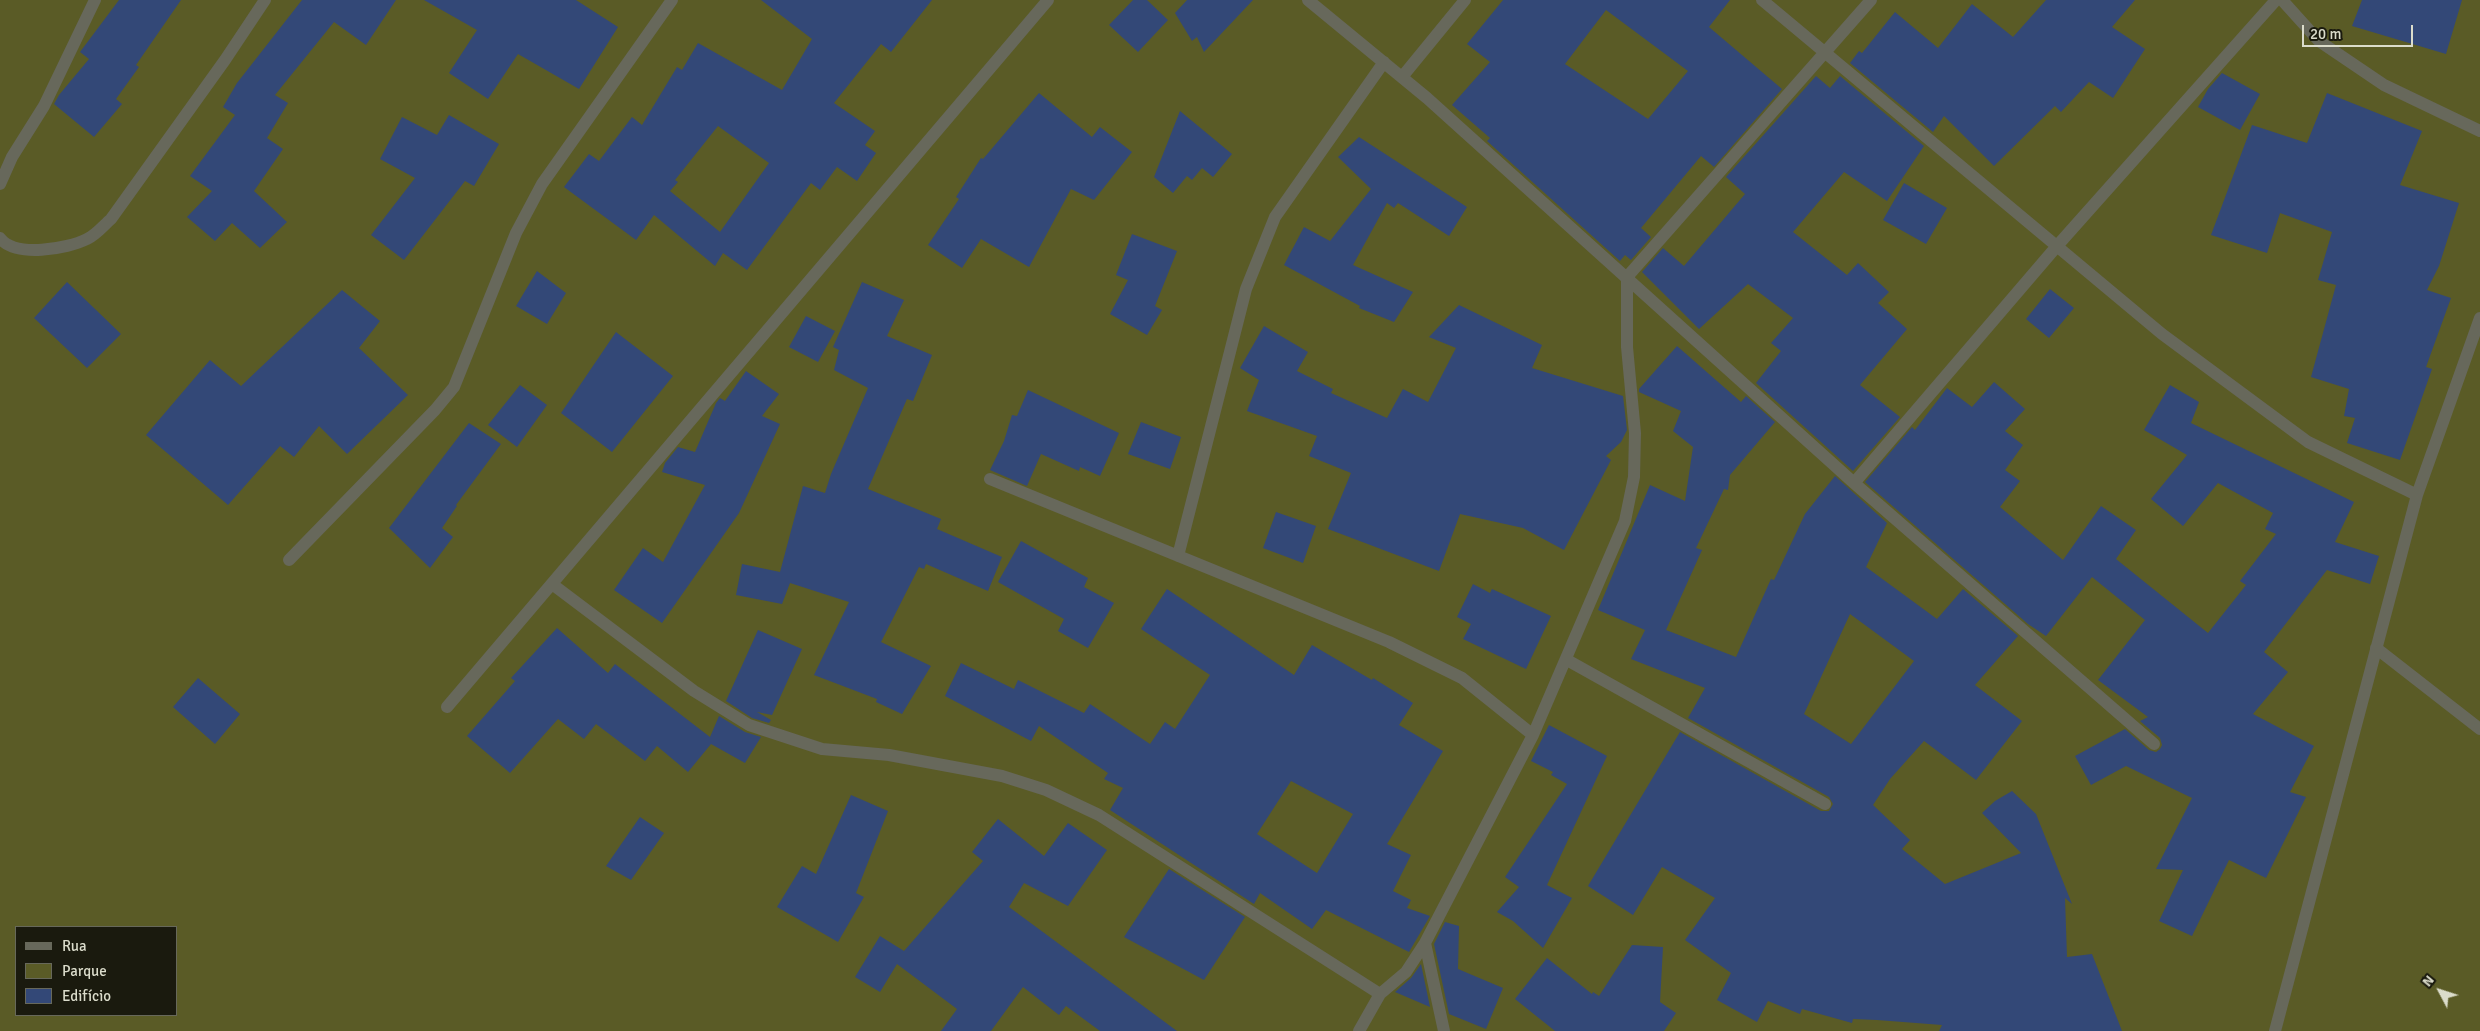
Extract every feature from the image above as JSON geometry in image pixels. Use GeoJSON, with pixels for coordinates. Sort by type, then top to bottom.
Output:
{"type":"FeatureCollection","features":[{"type":"Feature","properties":{"kind":"street"},"geometry":{"type":"LineString","coordinates":[[0,184],[12,157],[44,106],[95,0]]}},
{"type":"Feature","properties":{"kind":"street"},"geometry":{"type":"LineString","coordinates":[[0,238],[19,248],[36,250],[60,249],[88,239],[105,224],[225,60],[265,0]]}},
{"type":"Feature","properties":{"kind":"street"},"geometry":{"type":"LineString","coordinates":[[289,560],[435,410],[454,387],[516,233],[542,184],[672,0]]}},
{"type":"Feature","properties":{"kind":"street"},"geometry":{"type":"LineString","coordinates":[[447,707],[1048,0]]}},
{"type":"Feature","properties":{"kind":"street"},"geometry":{"type":"LineString","coordinates":[[1308,0],[1402,77],[1627,277],[1854,483],[2154,744]]}},
{"type":"Feature","properties":{"kind":"street"},"geometry":{"type":"LineString","coordinates":[[1402,77],[1465,0]]}},
{"type":"Feature","properties":{"kind":"street"},"geometry":{"type":"LineString","coordinates":[[1762,0],[2162,334],[2308,442],[2417,495]]}},
{"type":"Feature","properties":{"kind":"street"},"geometry":{"type":"LineString","coordinates":[[1359,1031],[1380,994],[1406,972],[1425,943],[1533,735],[1567,660],[1625,521],[1634,477],[1635,433],[1627,347],[1627,277],[1826,54],[1871,0]]}},
{"type":"Feature","properties":{"kind":"street"},"geometry":{"type":"LineString","coordinates":[[1854,483],[2057,246],[2276,0]]}},
{"type":"Feature","properties":{"kind":"street"},"geometry":{"type":"LineString","coordinates":[[2282,0],[2320,41],[2384,85],[2480,131]]}},
{"type":"Feature","properties":{"kind":"street"},"geometry":{"type":"LineString","coordinates":[[1178,556],[1246,290],[1275,217],[1384,62]]}},
{"type":"Feature","properties":{"kind":"street"},"geometry":{"type":"LineString","coordinates":[[2275,1031],[2417,495],[2480,318]]}},
{"type":"Feature","properties":{"kind":"street"},"geometry":{"type":"LineString","coordinates":[[990,479],[1389,642],[1462,678],[1533,735]]}},
{"type":"Feature","properties":{"kind":"street"},"geometry":{"type":"LineString","coordinates":[[552,584],[694,691],[749,725],[822,749],[889,755],[1002,776],[1046,790],[1099,814],[1380,994]]}},
{"type":"Feature","properties":{"kind":"street"},"geometry":{"type":"LineString","coordinates":[[2376,648],[2480,729]]}},
{"type":"Feature","properties":{"kind":"street"},"geometry":{"type":"LineString","coordinates":[[1567,660],[1825,804]]}},
{"type":"Feature","properties":{"kind":"street"},"geometry":{"type":"LineString","coordinates":[[1425,943],[1444,1031]]}},
{"type":"Feature","properties":{"kind":"green space"},"geometry":{"type":"Polygon","coordinates":[[[0,0],[2480,0],[2480,1031],[0,1031],[0,0]]]}},
{"type":"Feature","properties":{"kind":"building"},"geometry":{"type":"Polygon","coordinates":[[[119,0],[181,0],[136,65],[139,67],[116,99],[122,104],[94,137],[54,104],[59,95],[89,59],[80,52],[119,0]]]}},
{"type":"Feature","properties":{"kind":"building"},"geometry":{"type":"Polygon","coordinates":[[[302,0],[396,0],[366,45],[334,22],[275,95],[288,103],[267,138],[283,149],[254,191],[287,222],[260,248],[232,223],[215,241],[187,217],[212,191],[190,176],[235,115],[223,107],[237,83],[302,0]]]}},
{"type":"Feature","properties":{"kind":"building"},"geometry":{"type":"Polygon","coordinates":[[[424,0],[576,0],[618,27],[579,89],[518,54],[488,99],[449,73],[477,30],[424,0]]]}},
{"type":"Feature","properties":{"kind":"building"},"geometry":{"type":"Polygon","coordinates":[[[761,0],[932,0],[891,52],[881,44],[834,103],[875,131],[865,145],[876,153],[857,181],[837,167],[820,190],[811,183],[747,270],[723,253],[715,266],[654,215],[636,240],[564,187],[589,154],[599,161],[632,117],[642,125],[677,67],[682,70],[698,43],[782,90],[812,39],[761,0]],[[718,126],[675,180],[678,182],[670,191],[720,232],[769,163],[718,126]]]}},
{"type":"Feature","properties":{"kind":"building"},"geometry":{"type":"Polygon","coordinates":[[[1133,0],[1147,0],[1168,20],[1138,52],[1109,25],[1133,0]]]}},
{"type":"Feature","properties":{"kind":"building"},"geometry":{"type":"Polygon","coordinates":[[[1187,0],[1253,0],[1204,52],[1197,37],[1192,41],[1175,13],[1187,0]]]}},
{"type":"Feature","properties":{"kind":"building"},"geometry":{"type":"Polygon","coordinates":[[[1503,0],[1730,0],[1709,27],[1782,89],[1714,167],[1701,156],[1641,228],[1651,237],[1631,260],[1625,255],[1620,261],[1487,141],[1490,138],[1452,105],[1490,62],[1467,44],[1503,0]],[[1606,10],[1565,64],[1648,119],[1688,71],[1606,10]]]}},
{"type":"Feature","properties":{"kind":"building"},"geometry":{"type":"Polygon","coordinates":[[[2046,0],[2135,0],[2112,27],[2145,49],[2113,98],[2089,82],[2061,112],[2055,106],[1994,166],[1944,116],[1933,132],[1850,63],[1859,51],[1862,53],[1895,12],[1938,48],[1972,4],[2013,37],[2046,0]]]}},
{"type":"Feature","properties":{"kind":"building"},"geometry":{"type":"Polygon","coordinates":[[[2362,0],[2462,0],[2446,54],[2352,26],[2362,0]]]}},
{"type":"Feature","properties":{"kind":"building"},"geometry":{"type":"Polygon","coordinates":[[[2222,73],[2260,94],[2240,130],[2198,107],[2208,89],[2222,73]]]}},
{"type":"Feature","properties":{"kind":"building"},"geometry":{"type":"Polygon","coordinates":[[[1816,76],[1830,88],[1840,76],[1924,146],[1887,201],[1844,172],[1793,232],[1847,275],[1858,263],[1889,292],[1878,303],[1907,329],[1860,385],[1900,417],[1853,471],[1756,383],[1781,351],[1771,343],[1793,318],[1748,284],[1699,329],[1642,272],[1663,248],[1684,266],[1745,194],[1726,177],[1816,76]]]}},
{"type":"Feature","properties":{"kind":"building"},"geometry":{"type":"Polygon","coordinates":[[[1039,93],[1092,137],[1100,127],[1132,152],[1094,200],[1071,189],[1029,267],[981,239],[962,268],[928,245],[959,199],[956,197],[981,158],[983,159],[1039,93]]]}},
{"type":"Feature","properties":{"kind":"building"},"geometry":{"type":"Polygon","coordinates":[[[2327,93],[2422,131],[2400,185],[2459,203],[2439,266],[2427,290],[2451,298],[2426,367],[2432,369],[2400,460],[2347,443],[2355,418],[2344,416],[2349,389],[2311,377],[2336,285],[2318,280],[2332,232],[2280,213],[2267,253],[2211,235],[2252,125],[2307,143],[2327,93]]]}},
{"type":"Feature","properties":{"kind":"building"},"geometry":{"type":"Polygon","coordinates":[[[1180,111],[1232,154],[1213,177],[1202,168],[1192,180],[1187,176],[1173,193],[1154,177],[1180,111]]]}},
{"type":"Feature","properties":{"kind":"building"},"geometry":{"type":"Polygon","coordinates":[[[449,115],[499,144],[474,186],[465,181],[404,260],[371,235],[415,178],[380,159],[402,117],[437,135],[449,115]]]}},
{"type":"Feature","properties":{"kind":"building"},"geometry":{"type":"Polygon","coordinates":[[[1359,137],[1467,207],[1449,236],[1398,203],[1394,208],[1387,203],[1353,265],[1413,292],[1394,322],[1359,308],[1360,306],[1284,265],[1304,227],[1330,241],[1371,189],[1338,157],[1359,137]]]}},
{"type":"Feature","properties":{"kind":"building"},"geometry":{"type":"Polygon","coordinates":[[[1904,183],[1947,208],[1926,244],[1883,220],[1904,183]]]}},
{"type":"Feature","properties":{"kind":"building"},"geometry":{"type":"Polygon","coordinates":[[[1132,234],[1177,251],[1155,306],[1162,310],[1147,335],[1110,314],[1128,280],[1116,275],[1132,234]]]}},
{"type":"Feature","properties":{"kind":"building"},"geometry":{"type":"Polygon","coordinates":[[[537,271],[566,293],[547,324],[516,306],[537,271]]]}},
{"type":"Feature","properties":{"kind":"building"},"geometry":{"type":"Polygon","coordinates":[[[67,282],[121,334],[87,368],[34,318],[67,282]]]}},
{"type":"Feature","properties":{"kind":"building"},"geometry":{"type":"Polygon","coordinates":[[[862,282],[904,300],[887,336],[932,355],[913,401],[907,399],[868,489],[941,519],[937,529],[1002,557],[988,591],[926,564],[924,569],[919,567],[881,642],[931,666],[902,714],[876,702],[877,699],[814,675],[849,602],[790,583],[782,604],[736,595],[742,564],[780,572],[803,486],[825,493],[831,474],[868,388],[834,370],[839,350],[833,347],[862,282]]]}},
{"type":"Feature","properties":{"kind":"building"},"geometry":{"type":"Polygon","coordinates":[[[2050,289],[2074,308],[2049,338],[2026,319],[2050,289]]]}},
{"type":"Feature","properties":{"kind":"building"},"geometry":{"type":"Polygon","coordinates":[[[342,290],[380,321],[359,348],[408,395],[347,454],[319,426],[294,457],[280,446],[228,505],[146,435],[210,360],[241,386],[342,290]]]}},
{"type":"Feature","properties":{"kind":"building"},"geometry":{"type":"Polygon","coordinates":[[[1459,305],[1542,345],[1532,368],[1623,396],[1627,430],[1621,442],[1606,456],[1611,460],[1564,550],[1523,528],[1460,514],[1439,571],[1328,529],[1351,473],[1309,456],[1317,436],[1247,411],[1259,380],[1240,368],[1264,326],[1308,352],[1297,371],[1333,389],[1331,393],[1387,418],[1403,389],[1428,402],[1456,348],[1429,337],[1459,305]]]}},
{"type":"Feature","properties":{"kind":"building"},"geometry":{"type":"Polygon","coordinates":[[[806,316],[835,331],[818,362],[789,347],[806,316]]]}},
{"type":"Feature","properties":{"kind":"building"},"geometry":{"type":"Polygon","coordinates":[[[616,332],[673,376],[612,452],[561,413],[616,332]]]}},
{"type":"Feature","properties":{"kind":"building"},"geometry":{"type":"Polygon","coordinates":[[[1677,346],[1741,402],[1746,396],[1775,422],[1730,475],[1728,490],[1724,489],[1696,548],[1702,550],[1666,630],[1736,657],[1771,579],[1774,580],[1805,514],[1835,476],[1887,523],[1866,567],[1937,619],[1963,589],[2018,636],[1975,685],[2022,721],[1976,780],[1924,741],[1890,779],[1873,805],[1910,840],[1902,849],[1945,884],[2021,853],[1982,813],[1995,801],[2012,791],[2036,814],[2072,904],[2065,898],[2067,957],[2092,954],[2122,1031],[1939,1031],[1942,1025],[1853,1019],[1852,1023],[1802,1009],[1800,1014],[1768,1001],[1757,1022],[1717,1000],[1731,973],[1685,940],[1715,898],[1662,867],[1633,915],[1588,886],[1680,732],[1821,811],[1829,811],[1833,804],[1829,797],[1688,718],[1705,688],[1631,659],[1645,630],[1598,610],[1650,485],[1685,501],[1693,447],[1673,431],[1681,411],[1639,392],[1639,389],[1677,346]],[[1850,614],[1804,714],[1851,744],[1914,661],[1850,614]]]}},
{"type":"Feature","properties":{"kind":"building"},"geometry":{"type":"Polygon","coordinates":[[[746,371],[779,394],[762,416],[780,424],[739,513],[662,623],[614,590],[643,548],[663,562],[705,485],[662,472],[665,463],[678,447],[695,452],[716,403],[720,398],[725,401],[746,371]]]}},
{"type":"Feature","properties":{"kind":"building"},"geometry":{"type":"Polygon","coordinates":[[[1994,382],[2025,409],[2005,431],[2023,445],[2005,470],[2020,481],[2000,507],[2063,560],[2101,506],[2136,530],[2116,559],[2208,633],[2246,585],[2240,581],[2276,534],[2265,529],[2273,513],[2218,483],[2183,526],[2151,499],[2187,455],[2144,430],[2170,385],[2199,402],[2191,423],[2354,502],[2335,542],[2379,556],[2370,584],[2327,570],[2264,652],[2288,672],[2253,714],[2314,746],[2290,792],[2306,797],[2266,878],[2229,860],[2192,936],[2159,921],[2183,870],[2156,869],[2192,798],[2126,766],[2091,785],[2075,756],[2125,729],[2149,750],[2156,752],[2160,749],[2162,745],[2160,738],[2140,721],[2148,717],[2098,680],[2145,620],[2092,577],[2046,636],[2028,624],[1865,482],[1912,427],[1915,430],[1947,388],[1972,407],[1994,382]]]}},
{"type":"Feature","properties":{"kind":"building"},"geometry":{"type":"Polygon","coordinates":[[[520,385],[547,405],[517,447],[488,425],[520,385]]]}},
{"type":"Feature","properties":{"kind":"building"},"geometry":{"type":"Polygon","coordinates":[[[1028,390],[1119,433],[1100,476],[1080,467],[1079,471],[1041,454],[1027,486],[990,470],[1004,441],[1012,415],[1017,416],[1028,390]]]}},
{"type":"Feature","properties":{"kind":"building"},"geometry":{"type":"Polygon","coordinates":[[[1141,422],[1181,437],[1170,469],[1128,454],[1141,422]]]}},
{"type":"Feature","properties":{"kind":"building"},"geometry":{"type":"Polygon","coordinates":[[[469,423],[501,444],[456,505],[442,528],[453,537],[430,568],[389,528],[469,423]]]}},
{"type":"Feature","properties":{"kind":"building"},"geometry":{"type":"Polygon","coordinates":[[[1276,512],[1316,526],[1303,563],[1263,548],[1276,512]]]}},
{"type":"Feature","properties":{"kind":"building"},"geometry":{"type":"Polygon","coordinates":[[[1021,541],[1088,578],[1084,587],[1114,603],[1088,648],[1058,631],[1064,619],[998,582],[1021,541]]]}},
{"type":"Feature","properties":{"kind":"building"},"geometry":{"type":"Polygon","coordinates":[[[1473,584],[1490,593],[1492,589],[1551,616],[1526,669],[1463,639],[1471,624],[1457,617],[1473,584]]]}},
{"type":"Feature","properties":{"kind":"building"},"geometry":{"type":"Polygon","coordinates":[[[1167,589],[1294,675],[1312,645],[1372,680],[1373,678],[1413,703],[1399,725],[1443,751],[1387,844],[1411,855],[1393,891],[1411,900],[1407,908],[1430,916],[1409,952],[1326,910],[1312,929],[1260,893],[1254,904],[1110,810],[1123,788],[1104,779],[1108,773],[1039,726],[1031,741],[945,696],[961,663],[1014,689],[1018,680],[1084,713],[1090,704],[1150,744],[1165,722],[1175,729],[1210,675],[1141,629],[1167,589]],[[1291,781],[1257,834],[1317,873],[1353,814],[1291,781]]]}},
{"type":"Feature","properties":{"kind":"building"},"geometry":{"type":"Polygon","coordinates":[[[557,628],[608,673],[615,664],[710,737],[719,716],[745,732],[761,737],[745,763],[711,744],[688,772],[657,746],[645,761],[596,724],[584,739],[558,719],[510,773],[467,736],[515,681],[511,678],[557,628]]]}},
{"type":"Feature","properties":{"kind":"building"},"geometry":{"type":"Polygon","coordinates":[[[758,630],[802,649],[772,715],[757,712],[771,720],[769,723],[752,718],[726,701],[758,630]]]}},
{"type":"Feature","properties":{"kind":"building"},"geometry":{"type":"Polygon","coordinates":[[[198,678],[240,714],[215,744],[173,707],[198,678]]]}},
{"type":"Feature","properties":{"kind":"building"},"geometry":{"type":"Polygon","coordinates":[[[1549,725],[1607,756],[1547,885],[1572,898],[1543,948],[1513,921],[1497,912],[1519,887],[1505,877],[1567,784],[1551,775],[1553,772],[1531,761],[1549,725]]]}},
{"type":"Feature","properties":{"kind":"building"},"geometry":{"type":"Polygon","coordinates":[[[851,795],[888,811],[856,893],[864,897],[838,942],[777,907],[802,866],[816,874],[851,795]]]}},
{"type":"Feature","properties":{"kind":"building"},"geometry":{"type":"Polygon","coordinates":[[[640,817],[664,833],[631,880],[606,866],[640,817]]]}},
{"type":"Feature","properties":{"kind":"building"},"geometry":{"type":"Polygon","coordinates":[[[998,819],[1044,856],[1068,823],[1107,850],[1068,906],[1024,883],[1009,907],[1177,1031],[1100,1031],[1066,1006],[1059,1015],[1023,987],[991,1031],[941,1031],[957,1009],[897,964],[880,992],[855,977],[880,936],[904,951],[983,861],[972,852],[998,819]]]}},
{"type":"Feature","properties":{"kind":"building"},"geometry":{"type":"Polygon","coordinates":[[[1169,869],[1245,917],[1204,980],[1124,937],[1169,869]]]}},
{"type":"Feature","properties":{"kind":"building"},"geometry":{"type":"Polygon","coordinates":[[[1445,922],[1459,926],[1458,969],[1503,988],[1486,1029],[1449,1014],[1434,944],[1445,922]]]}},
{"type":"Feature","properties":{"kind":"building"},"geometry":{"type":"Polygon","coordinates":[[[1632,945],[1663,947],[1660,1002],[1676,1013],[1664,1031],[1555,1031],[1515,999],[1547,958],[1592,994],[1593,992],[1599,996],[1632,945]]]}},
{"type":"Feature","properties":{"kind":"building"},"geometry":{"type":"Polygon","coordinates":[[[1421,964],[1430,1007],[1395,992],[1411,978],[1421,964]]]}}]}
